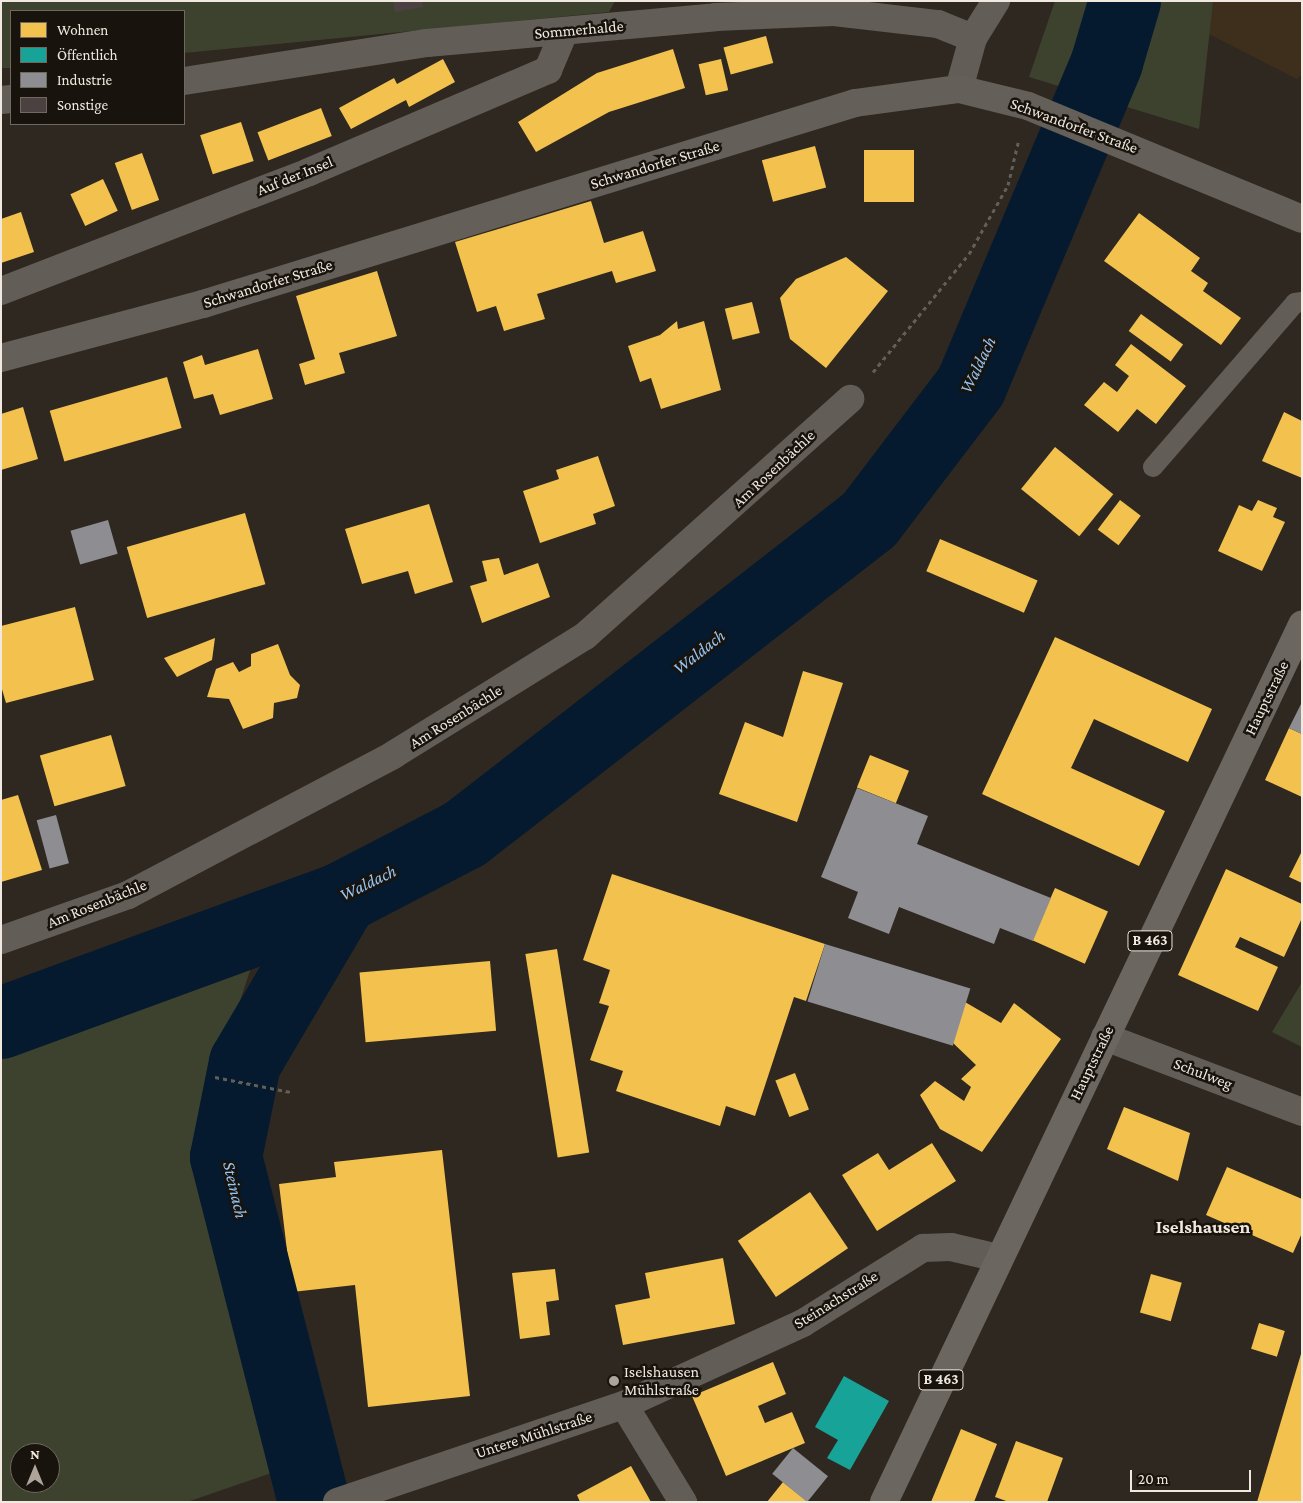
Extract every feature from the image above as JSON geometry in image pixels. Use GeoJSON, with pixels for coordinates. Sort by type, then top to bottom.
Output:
{"type":"FeatureCollection","features":[{"type":"Feature","properties":{"kind":"main road","name":"Schwandorfer Straße"},"geometry":{"type":"LineString","coordinates":[[1,358],[203,304],[855,103],[959,90],[1028,106],[1133,147],[1302,219]]}},
{"type":"Feature","properties":{"kind":"main road","name":"Hauptstraße"},"geometry":{"type":"LineString","coordinates":[[884,1502],[998,1258],[1302,625]]}},
{"type":"Feature","properties":{"kind":"street"},"geometry":{"type":"LineString","coordinates":[[959,90],[973,38],[996,1]]}},
{"type":"Feature","properties":{"kind":"street","name":"Sommerhalde"},"geometry":{"type":"LineString","coordinates":[[185,81],[428,43],[834,12],[938,24],[973,38]]}},
{"type":"Feature","properties":{"kind":"street","name":"Auf der Insel"},"geometry":{"type":"LineString","coordinates":[[1,291],[309,172],[548,70],[564,32]]}},
{"type":"Feature","properties":{"kind":"street","name":"Am Rosenbächle"},"geometry":{"type":"LineString","coordinates":[[1,940],[128,896],[394,755],[585,636],[850,399]]}},
{"type":"Feature","properties":{"kind":"street","name":"Schulweg"},"geometry":{"type":"LineString","coordinates":[[1105,1037],[1302,1112]]}},
{"type":"Feature","properties":{"kind":"street","name":"Steinachstraße"},"geometry":{"type":"LineString","coordinates":[[624,1405],[803,1323],[924,1248],[951,1247],[998,1258]]}},
{"type":"Feature","properties":{"kind":"street"},"geometry":{"type":"LineString","coordinates":[[624,1405],[683,1502]]}},
{"type":"Feature","properties":{"kind":"street","name":"Untere Mühlstraße"},"geometry":{"type":"LineString","coordinates":[[347,1498],[624,1405]]}},
{"type":"Feature","properties":{"kind":"lane"},"geometry":{"type":"LineString","coordinates":[[1153,467],[1295,303],[1302,302]]}},
{"type":"Feature","properties":{"kind":"path"},"geometry":{"type":"LineString","coordinates":[[850,399],[969,254],[1008,185],[1028,106]]}},
{"type":"Feature","properties":{"kind":"path"},"geometry":{"type":"LineString","coordinates":[[215,1077],[291,1092]]}},
{"type":"Feature","properties":{"kind":"shaded area"},"geometry":{"type":"Polygon","coordinates":[[[1208,1],[1302,1],[1302,74],[1297,79],[1203,31],[1208,1]]]}},
{"type":"Feature","properties":{"kind":"green space"},"geometry":{"type":"Polygon","coordinates":[[[1,1],[615,1],[609,12],[185,53],[185,10],[10,10],[10,68],[1,68],[1,1]]]}},
{"type":"Feature","properties":{"kind":"green space"},"geometry":{"type":"Polygon","coordinates":[[[1055,1],[1213,1],[1199,129],[1029,77],[1055,1]]]}},
{"type":"Feature","properties":{"kind":"green space"},"geometry":{"type":"Polygon","coordinates":[[[263,931],[190,1153],[277,1471],[187,1502],[1,1502],[1,1035],[263,931]]]}},
{"type":"Feature","properties":{"kind":"green space"},"geometry":{"type":"Polygon","coordinates":[[[1302,982],[1302,1047],[1272,1032],[1302,982]]]}},
{"type":"Feature","properties":{"kind":"building: Wohnen"},"geometry":{"type":"Polygon","coordinates":[[[766,36],[773,63],[731,74],[723,47],[766,36]]]}},
{"type":"Feature","properties":{"kind":"building: Wohnen"},"geometry":{"type":"Polygon","coordinates":[[[673,49],[685,88],[609,112],[536,152],[518,122],[597,73],[673,49]]]}},
{"type":"Feature","properties":{"kind":"building: Wohnen"},"geometry":{"type":"Polygon","coordinates":[[[443,59],[455,82],[409,107],[406,100],[351,129],[339,108],[394,78],[397,84],[443,59]]]}},
{"type":"Feature","properties":{"kind":"building: Wohnen"},"geometry":{"type":"Polygon","coordinates":[[[721,59],[728,90],[706,95],[699,64],[721,59]]]}},
{"type":"Feature","properties":{"kind":"building: Wohnen"},"geometry":{"type":"Polygon","coordinates":[[[321,108],[332,136],[268,160],[258,132],[321,108]]]}},
{"type":"Feature","properties":{"kind":"building: Wohnen"},"geometry":{"type":"Polygon","coordinates":[[[241,122],[254,161],[213,174],[200,135],[241,122]]]}},
{"type":"Feature","properties":{"kind":"building: Wohnen"},"geometry":{"type":"Polygon","coordinates":[[[815,146],[826,188],[773,202],[762,160],[815,146]]]}},
{"type":"Feature","properties":{"kind":"building: Wohnen"},"geometry":{"type":"Polygon","coordinates":[[[864,150],[914,150],[914,202],[864,202],[864,150]]]}},
{"type":"Feature","properties":{"kind":"building: Wohnen"},"geometry":{"type":"Polygon","coordinates":[[[142,153],[159,200],[132,210],[115,163],[142,153]]]}},
{"type":"Feature","properties":{"kind":"building: Wohnen"},"geometry":{"type":"Polygon","coordinates":[[[103,179],[118,211],[85,226],[70,194],[103,179]]]}},
{"type":"Feature","properties":{"kind":"building: Wohnen"},"geometry":{"type":"Polygon","coordinates":[[[591,201],[604,243],[643,231],[656,271],[616,283],[612,271],[537,294],[545,319],[504,331],[496,306],[477,312],[455,242],[591,201]]]}},
{"type":"Feature","properties":{"kind":"building: Wohnen"},"geometry":{"type":"Polygon","coordinates":[[[21,212],[34,252],[1,263],[1,219],[21,212]]]}},
{"type":"Feature","properties":{"kind":"building: Wohnen"},"geometry":{"type":"Polygon","coordinates":[[[1139,213],[1200,258],[1191,271],[1208,283],[1203,291],[1241,318],[1221,345],[1104,261],[1139,213]]]}},
{"type":"Feature","properties":{"kind":"building: Wohnen"},"geometry":{"type":"Polygon","coordinates":[[[846,257],[888,291],[826,368],[790,339],[780,298],[796,279],[846,257]]]}},
{"type":"Feature","properties":{"kind":"building: Wohnen"},"geometry":{"type":"Polygon","coordinates":[[[377,271],[397,336],[339,353],[345,373],[305,385],[299,364],[315,359],[296,296],[377,271]]]}},
{"type":"Feature","properties":{"kind":"building: Wohnen"},"geometry":{"type":"Polygon","coordinates":[[[752,302],[760,333],[733,340],[725,309],[752,302]]]}},
{"type":"Feature","properties":{"kind":"building: Wohnen"},"geometry":{"type":"Polygon","coordinates":[[[1141,314],[1183,345],[1171,362],[1129,331],[1141,314]]]}},
{"type":"Feature","properties":{"kind":"building: Wohnen"},"geometry":{"type":"Polygon","coordinates":[[[677,321],[678,329],[704,321],[721,390],[661,409],[651,378],[640,382],[628,346],[660,335],[677,321]]]}},
{"type":"Feature","properties":{"kind":"building: Wohnen"},"geometry":{"type":"Polygon","coordinates":[[[1131,344],[1186,386],[1156,424],[1137,409],[1118,432],[1084,405],[1104,382],[1117,392],[1129,376],[1115,365],[1131,344]]]}},
{"type":"Feature","properties":{"kind":"building: Wohnen"},"geometry":{"type":"Polygon","coordinates":[[[258,349],[273,399],[220,415],[213,394],[194,399],[183,362],[202,355],[205,365],[258,349]]]}},
{"type":"Feature","properties":{"kind":"building: Wohnen"},"geometry":{"type":"Polygon","coordinates":[[[167,377],[182,428],[64,462],[50,411],[167,377]]]}},
{"type":"Feature","properties":{"kind":"building: Wohnen"},"geometry":{"type":"Polygon","coordinates":[[[23,407],[38,459],[1,470],[1,414],[23,407]]]}},
{"type":"Feature","properties":{"kind":"building: Wohnen"},"geometry":{"type":"Polygon","coordinates":[[[1284,412],[1302,421],[1302,478],[1262,461],[1284,412]]]}},
{"type":"Feature","properties":{"kind":"building: Wohnen"},"geometry":{"type":"Polygon","coordinates":[[[1055,447],[1113,494],[1079,536],[1021,489],[1055,447]]]}},
{"type":"Feature","properties":{"kind":"building: Wohnen"},"geometry":{"type":"Polygon","coordinates":[[[598,456],[615,506],[593,514],[596,524],[540,543],[523,491],[559,479],[556,470],[598,456]]]}},
{"type":"Feature","properties":{"kind":"building: Wohnen"},"geometry":{"type":"Polygon","coordinates":[[[1120,500],[1141,516],[1118,545],[1098,530],[1120,500]]]}},
{"type":"Feature","properties":{"kind":"building: Wohnen"},"geometry":{"type":"Polygon","coordinates":[[[1258,500],[1277,508],[1273,517],[1285,522],[1262,571],[1218,551],[1239,505],[1252,511],[1258,500]]]}},
{"type":"Feature","properties":{"kind":"building: Wohnen"},"geometry":{"type":"Polygon","coordinates":[[[429,504],[453,582],[415,594],[408,571],[362,584],[345,529],[429,504]]]}},
{"type":"Feature","properties":{"kind":"building: Wohnen"},"geometry":{"type":"Polygon","coordinates":[[[245,513],[265,584],[147,618],[127,547],[245,513]]]}},
{"type":"Feature","properties":{"kind":"building: Wohnen"},"geometry":{"type":"Polygon","coordinates":[[[940,539],[1038,580],[1024,613],[926,571],[940,539]]]}},
{"type":"Feature","properties":{"kind":"building: Wohnen"},"geometry":{"type":"Polygon","coordinates":[[[499,558],[504,575],[538,563],[550,597],[482,623],[470,586],[487,581],[482,561],[499,558]]]}},
{"type":"Feature","properties":{"kind":"building: Wohnen"},"geometry":{"type":"Polygon","coordinates":[[[75,607],[94,680],[6,703],[1,686],[1,626],[75,607]]]}},
{"type":"Feature","properties":{"kind":"building: Wohnen"},"geometry":{"type":"Polygon","coordinates":[[[1055,637],[1212,709],[1188,762],[1094,719],[1071,768],[1165,811],[1139,866],[982,794],[1055,637]]]}},
{"type":"Feature","properties":{"kind":"building: Wohnen"},"geometry":{"type":"Polygon","coordinates":[[[215,638],[212,660],[177,677],[164,658],[215,638]]]}},
{"type":"Feature","properties":{"kind":"building: Wohnen"},"geometry":{"type":"Polygon","coordinates":[[[278,644],[290,675],[300,685],[297,698],[274,703],[273,718],[243,729],[229,699],[207,697],[216,669],[233,662],[239,672],[251,666],[251,654],[278,644]]]}},
{"type":"Feature","properties":{"kind":"building: Wohnen"},"geometry":{"type":"Polygon","coordinates":[[[803,671],[843,683],[797,822],[719,794],[745,722],[783,737],[803,671]]]}},
{"type":"Feature","properties":{"kind":"building: Wohnen"},"geometry":{"type":"Polygon","coordinates":[[[1289,728],[1302,734],[1302,797],[1265,780],[1289,728]]]}},
{"type":"Feature","properties":{"kind":"building: Wohnen"},"geometry":{"type":"Polygon","coordinates":[[[111,735],[126,786],[54,806],[40,755],[111,735]]]}},
{"type":"Feature","properties":{"kind":"building: Wohnen"},"geometry":{"type":"Polygon","coordinates":[[[870,755],[909,771],[896,803],[857,787],[870,755]]]}},
{"type":"Feature","properties":{"kind":"building: Wohnen"},"geometry":{"type":"Polygon","coordinates":[[[18,795],[42,870],[1,882],[1,800],[18,795]]]}},
{"type":"Feature","properties":{"kind":"building: Wohnen"},"geometry":{"type":"Polygon","coordinates":[[[1302,851],[1302,883],[1289,877],[1302,851]]]}},
{"type":"Feature","properties":{"kind":"building: Wohnen"},"geometry":{"type":"Polygon","coordinates":[[[1226,869],[1302,904],[1302,918],[1284,957],[1240,937],[1235,947],[1278,967],[1258,1011],[1178,975],[1226,869]]]}},
{"type":"Feature","properties":{"kind":"building: Wohnen"},"geometry":{"type":"Polygon","coordinates":[[[612,874],[825,944],[806,1001],[794,997],[755,1116],[726,1106],[720,1126],[616,1091],[623,1071],[590,1060],[609,1006],[599,1003],[610,970],[583,960],[612,874]]]}},
{"type":"Feature","properties":{"kind":"building: Wohnen"},"geometry":{"type":"Polygon","coordinates":[[[1055,888],[1108,912],[1085,964],[1032,940],[1055,888]]]}},
{"type":"Feature","properties":{"kind":"building: Wohnen"},"geometry":{"type":"Polygon","coordinates":[[[557,949],[589,1152],[558,1157],[525,954],[557,949]]]}},
{"type":"Feature","properties":{"kind":"building: Wohnen"},"geometry":{"type":"Polygon","coordinates":[[[490,961],[496,1031],[366,1042],[359,972],[490,961]]]}},
{"type":"Feature","properties":{"kind":"building: Wohnen"},"geometry":{"type":"Polygon","coordinates":[[[965,1002],[1001,1023],[1014,1003],[1061,1039],[982,1152],[940,1129],[920,1095],[935,1081],[964,1101],[971,1087],[961,1079],[976,1065],[952,1042],[965,1002]]]}},
{"type":"Feature","properties":{"kind":"building: Wohnen"},"geometry":{"type":"Polygon","coordinates":[[[795,1073],[809,1109],[789,1117],[775,1081],[795,1073]]]}},
{"type":"Feature","properties":{"kind":"building: Wohnen"},"geometry":{"type":"Polygon","coordinates":[[[1124,1107],[1190,1133],[1178,1181],[1107,1149],[1124,1107]]]}},
{"type":"Feature","properties":{"kind":"building: Wohnen"},"geometry":{"type":"Polygon","coordinates":[[[932,1143],[956,1181],[877,1231],[842,1175],[878,1153],[889,1170],[932,1143]]]}},
{"type":"Feature","properties":{"kind":"building: Wohnen"},"geometry":{"type":"Polygon","coordinates":[[[442,1150],[470,1396],[368,1407],[355,1285],[292,1292],[279,1184],[336,1177],[334,1162],[442,1150]]]}},
{"type":"Feature","properties":{"kind":"building: Wohnen"},"geometry":{"type":"Polygon","coordinates":[[[1227,1167],[1302,1199],[1302,1233],[1293,1253],[1206,1215],[1227,1167]]]}},
{"type":"Feature","properties":{"kind":"building: Wohnen"},"geometry":{"type":"Polygon","coordinates":[[[810,1192],[848,1248],[776,1297],[738,1241],[810,1192]]]}},
{"type":"Feature","properties":{"kind":"building: Wohnen"},"geometry":{"type":"Polygon","coordinates":[[[723,1258],[735,1324],[623,1345],[615,1305],[650,1298],[645,1273],[723,1258]]]}},
{"type":"Feature","properties":{"kind":"building: Wohnen"},"geometry":{"type":"Polygon","coordinates":[[[555,1269],[559,1300],[546,1302],[550,1335],[520,1339],[512,1273],[555,1269]]]}},
{"type":"Feature","properties":{"kind":"building: Wohnen"},"geometry":{"type":"Polygon","coordinates":[[[1151,1274],[1182,1283],[1171,1321],[1140,1312],[1151,1274]]]}},
{"type":"Feature","properties":{"kind":"building: Wohnen"},"geometry":{"type":"Polygon","coordinates":[[[1259,1323],[1285,1331],[1277,1357],[1251,1349],[1259,1323]]]}},
{"type":"Feature","properties":{"kind":"building: Wohnen"},"geometry":{"type":"Polygon","coordinates":[[[1301,1354],[1302,1502],[1257,1502],[1301,1354]]]}},
{"type":"Feature","properties":{"kind":"building: Wohnen"},"geometry":{"type":"Polygon","coordinates":[[[773,1362],[786,1394],[758,1406],[765,1423],[792,1412],[805,1443],[726,1476],[692,1396],[773,1362]]]}},
{"type":"Feature","properties":{"kind":"building: Wohnen"},"geometry":{"type":"Polygon","coordinates":[[[961,1429],[997,1444],[974,1502],[931,1502],[961,1429]]]}},
{"type":"Feature","properties":{"kind":"building: Wohnen"},"geometry":{"type":"Polygon","coordinates":[[[1016,1441],[1063,1458],[1047,1502],[1009,1502],[995,1497],[1016,1441]]]}},
{"type":"Feature","properties":{"kind":"building: Wohnen"},"geometry":{"type":"Polygon","coordinates":[[[631,1466],[651,1502],[580,1502],[577,1495],[631,1466]]]}},
{"type":"Feature","properties":{"kind":"building: Wohnen"},"geometry":{"type":"Polygon","coordinates":[[[783,1482],[808,1502],[767,1502],[783,1482]]]}},
{"type":"Feature","properties":{"kind":"building: Öffentlich"},"geometry":{"type":"Polygon","coordinates":[[[844,1376],[889,1401],[850,1470],[827,1458],[838,1440],[815,1427],[844,1376]]]}},
{"type":"Feature","properties":{"kind":"building: Industrie"},"geometry":{"type":"Polygon","coordinates":[[[108,520],[118,554],[80,564],[71,531],[108,520]]]}},
{"type":"Feature","properties":{"kind":"building: Industrie"},"geometry":{"type":"Polygon","coordinates":[[[1302,702],[1302,734],[1289,728],[1302,702]]]}},
{"type":"Feature","properties":{"kind":"building: Industrie"},"geometry":{"type":"Polygon","coordinates":[[[857,788],[928,816],[917,844],[1051,898],[1033,941],[1000,928],[994,944],[899,907],[889,934],[848,918],[858,892],[821,877],[857,788]]]}},
{"type":"Feature","properties":{"kind":"building: Industrie"},"geometry":{"type":"Polygon","coordinates":[[[56,815],[69,863],[50,868],[37,820],[56,815]]]}},
{"type":"Feature","properties":{"kind":"building: Industrie"},"geometry":{"type":"Polygon","coordinates":[[[825,944],[970,988],[953,1046],[807,1001],[825,944]]]}},
{"type":"Feature","properties":{"kind":"building: Industrie"},"geometry":{"type":"Polygon","coordinates":[[[793,1448],[828,1476],[807,1502],[772,1474],[793,1448]]]}},
{"type":"Feature","properties":{"kind":"building: Sonstige"},"geometry":{"type":"Polygon","coordinates":[[[393,1],[422,1],[423,7],[395,12],[393,1]]]}},
{"type":"Feature","properties":{"kind":"waterway","name":"Waldach"},"geometry":{"type":"LineString","coordinates":[[1,1023],[342,898],[465,834],[869,520],[971,386],[1107,62],[1125,1]]}},
{"type":"Feature","properties":{"kind":"waterway","name":"Steinach"},"geometry":{"type":"LineString","coordinates":[[314,1502],[226,1157],[245,1063],[342,898]]}},
{"type":"Feature","properties":{"kind":"place","name":"Iselshausen Mühlstraße"},"geometry":{"type":"Point","coordinates":[614,1381]}},
{"type":"Feature","properties":{"kind":"district","name":"Iselshausen"},"geometry":{"type":"Point","coordinates":[1203,1227]}}]}
